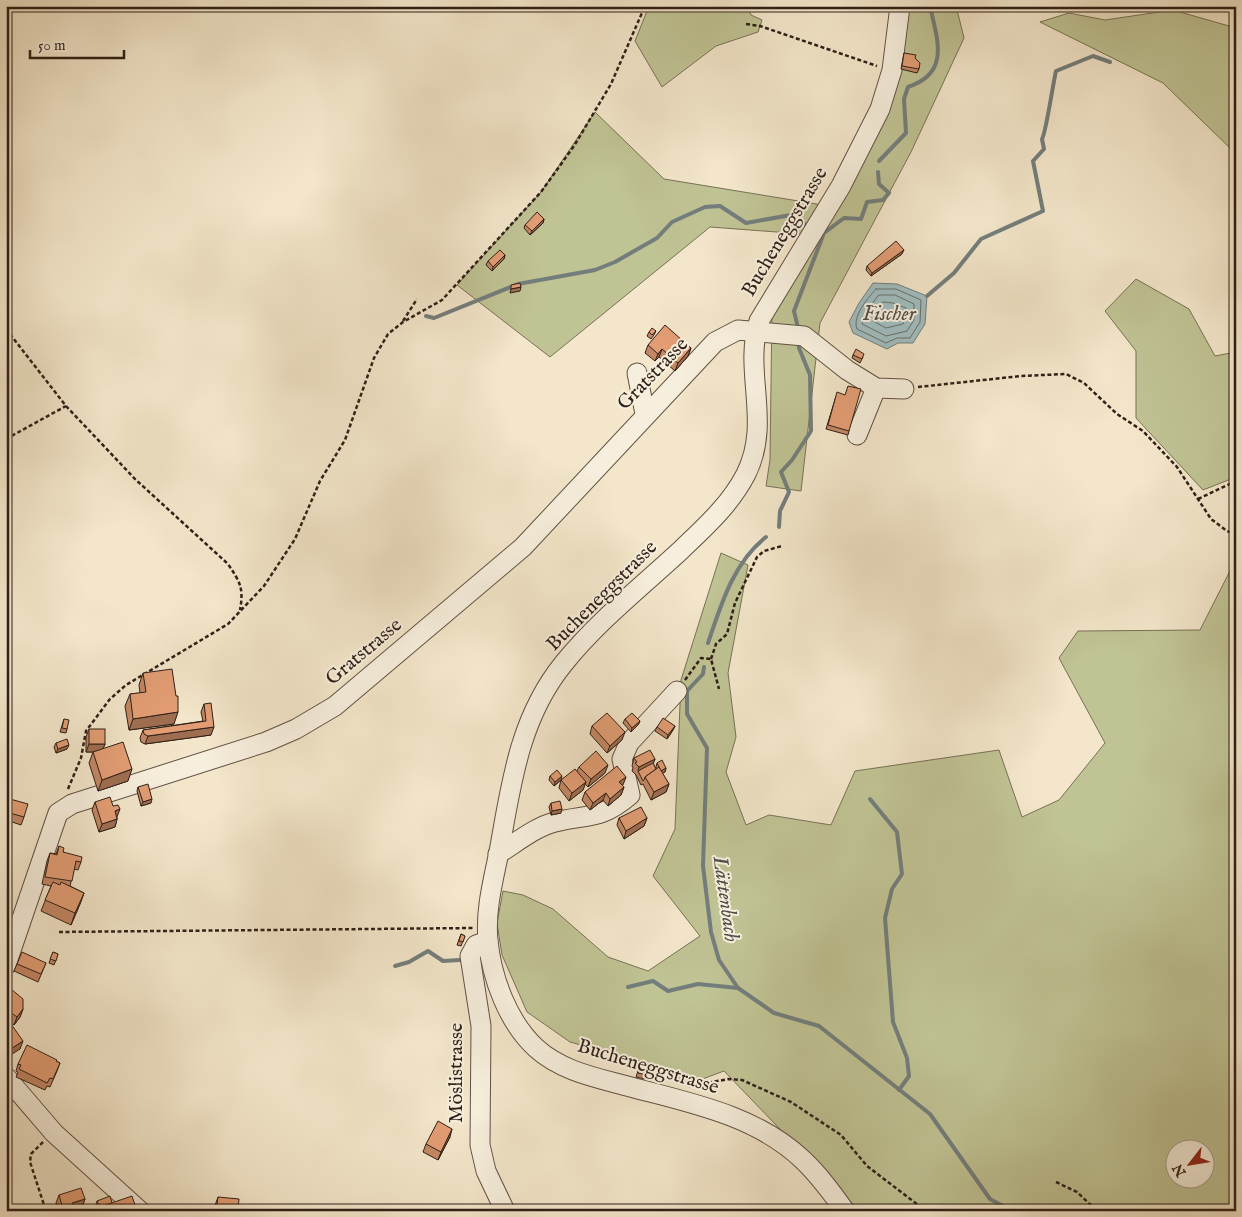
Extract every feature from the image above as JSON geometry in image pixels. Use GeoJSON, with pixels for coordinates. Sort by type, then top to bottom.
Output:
{"type":"FeatureCollection","features":[{"type":"Feature","properties":{"kind":"street","name":"Bucheneggstrasse"},"geometry":{"type":"LineString","coordinates":[[845,1211],[804,1160],[758,1128],[732,1116],[582,1074],[543,1054],[527,1038],[509,1010],[494,973],[488,935],[489,905],[519,749],[532,714],[555,674],[590,634],[719,513],[746,474],[754,454],[758,434],[759,412],[754,352],[756,330],[763,312],[858,154],[880,109],[892,70],[900,6]]}},
{"type":"Feature","properties":{"kind":"street","name":"Gratstrasse"},"geometry":{"type":"LineString","coordinates":[[58,813],[72,804],[266,742],[316,719],[343,700],[523,547],[714,342],[738,330],[756,330],[804,336],[847,370],[876,388]]}},
{"type":"Feature","properties":{"kind":"street"},"geometry":{"type":"LineString","coordinates":[[637,373],[645,414]]}},
{"type":"Feature","properties":{"kind":"street"},"geometry":{"type":"LineString","coordinates":[[857,435],[876,388],[904,389]]}},
{"type":"Feature","properties":{"kind":"street"},"geometry":{"type":"LineString","coordinates":[[498,854],[527,835],[554,822],[604,814],[630,795],[622,759],[629,743],[677,691]]}},
{"type":"Feature","properties":{"kind":"street"},"geometry":{"type":"LineString","coordinates":[[6,965],[58,813]]}},
{"type":"Feature","properties":{"kind":"street","name":"Möslistrasse"},"geometry":{"type":"LineString","coordinates":[[488,935],[476,945],[470,956],[480,1026],[478,1127],[486,1171],[505,1211]]}},
{"type":"Feature","properties":{"kind":"street"},"geometry":{"type":"LineString","coordinates":[[6,1078],[54,1133],[140,1211]]}},
{"type":"Feature","properties":{"kind":"path"},"geometry":{"type":"LineString","coordinates":[[58,813],[81,758],[86,731],[110,699],[126,685],[228,624],[264,586],[295,539],[320,481],[345,440],[374,358],[388,334],[403,322],[442,300],[541,192],[574,146],[611,84],[645,6]]}},
{"type":"Feature","properties":{"kind":"path"},"geometry":{"type":"LineString","coordinates":[[746,24],[760,26],[892,70]]}},
{"type":"Feature","properties":{"kind":"path"},"geometry":{"type":"LineString","coordinates":[[403,322],[417,299]]}},
{"type":"Feature","properties":{"kind":"path"},"geometry":{"type":"LineString","coordinates":[[6,329],[66,406],[135,479],[228,564],[239,581],[243,594],[239,611]]}},
{"type":"Feature","properties":{"kind":"path"},"geometry":{"type":"LineString","coordinates":[[904,389],[1021,376],[1066,374],[1084,383],[1117,414],[1143,431],[1177,466],[1211,519],[1227,531],[1236,534]]}},
{"type":"Feature","properties":{"kind":"path"},"geometry":{"type":"LineString","coordinates":[[6,439],[66,406]]}},
{"type":"Feature","properties":{"kind":"path"},"geometry":{"type":"LineString","coordinates":[[1198,499],[1234,482],[1236,478]]}},
{"type":"Feature","properties":{"kind":"path"},"geometry":{"type":"LineString","coordinates":[[719,689],[711,659],[716,644],[727,634],[735,603],[758,558],[764,551],[782,546]]}},
{"type":"Feature","properties":{"kind":"path"},"geometry":{"type":"LineString","coordinates":[[677,691],[701,658],[711,659]]}},
{"type":"Feature","properties":{"kind":"path"},"geometry":{"type":"LineString","coordinates":[[60,932],[452,927],[488,935]]}},
{"type":"Feature","properties":{"kind":"path"},"geometry":{"type":"LineString","coordinates":[[684,1088],[729,1079],[742,1080],[791,1102],[841,1135],[867,1166],[926,1211]]}},
{"type":"Feature","properties":{"kind":"path"},"geometry":{"type":"LineString","coordinates":[[46,1211],[30,1162],[36,1148],[54,1133]]}},
{"type":"Feature","properties":{"kind":"path"},"geometry":{"type":"LineString","coordinates":[[1056,1182],[1077,1192],[1097,1211]]}},
{"type":"Feature","properties":{"kind":"green space"},"geometry":{"type":"Polygon","coordinates":[[[649,6],[747,6],[751,15],[762,20],[758,32],[716,46],[662,87],[635,41],[649,6]]]}},
{"type":"Feature","properties":{"kind":"green space"},"geometry":{"type":"Polygon","coordinates":[[[906,6],[956,6],[964,38],[911,152],[820,323],[801,491],[766,486],[770,460],[772,307],[817,235],[710,227],[550,357],[457,285],[541,192],[595,112],[664,179],[835,207],[871,143],[906,6]]]}},
{"type":"Feature","properties":{"kind":"green space"},"geometry":{"type":"Polygon","coordinates":[[[1173,10],[1236,28],[1236,172],[1230,148],[1163,83],[1040,22],[1069,13],[1105,20],[1173,10]]]}},
{"type":"Feature","properties":{"kind":"green space"},"geometry":{"type":"Polygon","coordinates":[[[1136,279],[1189,309],[1215,356],[1236,352],[1236,469],[1231,479],[1203,490],[1136,418],[1136,351],[1105,311],[1136,279]]]}},
{"type":"Feature","properties":{"kind":"green space"},"geometry":{"type":"Polygon","coordinates":[[[721,553],[748,565],[728,673],[736,737],[726,772],[746,825],[769,815],[831,825],[855,771],[999,750],[1022,817],[1059,800],[1105,743],[1059,658],[1078,631],[1200,630],[1236,559],[1236,1211],[846,1211],[802,1152],[724,1071],[689,1084],[654,1065],[570,1042],[527,1012],[502,955],[497,923],[503,891],[523,895],[553,909],[608,957],[648,971],[700,936],[653,876],[675,829],[681,680],[721,553]]]}},
{"type":"Feature","properties":{"kind":"water","name":"Fischer"},"geometry":{"type":"Polygon","coordinates":[[[873,283],[897,284],[927,296],[925,324],[913,343],[898,343],[887,349],[853,333],[849,322],[873,283]]]}},
{"type":"Feature","properties":{"kind":"building"},"geometry":{"type":"Polygon","coordinates":[[[904,53],[916,55],[915,58],[920,63],[919,69],[902,66],[904,53]]]}},
{"type":"Feature","properties":{"kind":"building"},"geometry":{"type":"Polygon","coordinates":[[[537,212],[544,219],[532,231],[525,225],[537,212]]]}},
{"type":"Feature","properties":{"kind":"building"},"geometry":{"type":"Polygon","coordinates":[[[896,241],[904,250],[872,273],[867,266],[896,241]]]}},
{"type":"Feature","properties":{"kind":"building"},"geometry":{"type":"Polygon","coordinates":[[[500,250],[505,255],[493,267],[488,261],[500,250]]]}},
{"type":"Feature","properties":{"kind":"building"},"geometry":{"type":"Polygon","coordinates":[[[520,283],[521,287],[511,289],[511,285],[520,283]]]}},
{"type":"Feature","properties":{"kind":"building"},"geometry":{"type":"Polygon","coordinates":[[[665,325],[691,348],[678,363],[662,349],[658,354],[648,345],[665,325]]]}},
{"type":"Feature","properties":{"kind":"building"},"geometry":{"type":"Polygon","coordinates":[[[652,328],[656,331],[652,335],[649,332],[652,328]]]}},
{"type":"Feature","properties":{"kind":"building"},"geometry":{"type":"Polygon","coordinates":[[[856,349],[864,354],[862,359],[853,355],[856,349]]]}},
{"type":"Feature","properties":{"kind":"building"},"geometry":{"type":"Polygon","coordinates":[[[848,386],[861,389],[849,431],[828,425],[837,392],[845,395],[848,386]]]}},
{"type":"Feature","properties":{"kind":"building"},"geometry":{"type":"Polygon","coordinates":[[[172,669],[176,696],[178,696],[178,712],[133,719],[130,694],[146,692],[143,673],[172,669]]]}},
{"type":"Feature","properties":{"kind":"building"},"geometry":{"type":"Polygon","coordinates":[[[211,703],[214,727],[148,736],[144,734],[143,730],[206,721],[204,704],[211,703]]]}},
{"type":"Feature","properties":{"kind":"building"},"geometry":{"type":"Polygon","coordinates":[[[607,713],[625,732],[610,746],[592,726],[607,713]]]}},
{"type":"Feature","properties":{"kind":"building"},"geometry":{"type":"Polygon","coordinates":[[[632,713],[640,721],[632,728],[625,719],[632,713]]]}},
{"type":"Feature","properties":{"kind":"building"},"geometry":{"type":"Polygon","coordinates":[[[663,718],[675,726],[668,735],[657,727],[663,718]]]}},
{"type":"Feature","properties":{"kind":"building"},"geometry":{"type":"Polygon","coordinates":[[[64,719],[69,720],[67,729],[62,728],[64,719]]]}},
{"type":"Feature","properties":{"kind":"building"},"geometry":{"type":"Polygon","coordinates":[[[89,729],[105,729],[105,744],[89,744],[89,729]]]}},
{"type":"Feature","properties":{"kind":"building"},"geometry":{"type":"Polygon","coordinates":[[[67,739],[69,745],[58,749],[56,743],[67,739]]]}},
{"type":"Feature","properties":{"kind":"building"},"geometry":{"type":"Polygon","coordinates":[[[123,742],[132,769],[102,780],[93,752],[123,742]]]}},
{"type":"Feature","properties":{"kind":"building"},"geometry":{"type":"Polygon","coordinates":[[[650,750],[655,759],[639,767],[635,763],[637,762],[634,758],[650,750]]]}},
{"type":"Feature","properties":{"kind":"building"},"geometry":{"type":"Polygon","coordinates":[[[596,751],[608,765],[591,779],[579,767],[596,751]]]}},
{"type":"Feature","properties":{"kind":"building"},"geometry":{"type":"Polygon","coordinates":[[[662,760],[666,768],[661,771],[657,763],[662,760]]]}},
{"type":"Feature","properties":{"kind":"building"},"geometry":{"type":"Polygon","coordinates":[[[653,763],[656,769],[645,777],[643,781],[638,771],[653,763]]]}},
{"type":"Feature","properties":{"kind":"building"},"geometry":{"type":"Polygon","coordinates":[[[617,766],[626,777],[619,782],[624,787],[610,799],[606,793],[593,803],[585,792],[617,766]]]}},
{"type":"Feature","properties":{"kind":"building"},"geometry":{"type":"Polygon","coordinates":[[[659,767],[669,784],[654,792],[645,777],[659,767]]]}},
{"type":"Feature","properties":{"kind":"building"},"geometry":{"type":"Polygon","coordinates":[[[575,769],[586,782],[572,793],[561,780],[575,769]]]}},
{"type":"Feature","properties":{"kind":"building"},"geometry":{"type":"Polygon","coordinates":[[[557,770],[562,776],[555,782],[550,776],[557,770]]]}},
{"type":"Feature","properties":{"kind":"building"},"geometry":{"type":"Polygon","coordinates":[[[148,784],[152,799],[143,802],[138,787],[148,784]]]}},
{"type":"Feature","properties":{"kind":"building"},"geometry":{"type":"Polygon","coordinates":[[[110,797],[113,806],[118,805],[120,809],[115,811],[117,819],[102,824],[95,802],[110,797]]]}},
{"type":"Feature","properties":{"kind":"building"},"geometry":{"type":"Polygon","coordinates":[[[10,799],[28,804],[24,817],[6,812],[10,799]]]}},
{"type":"Feature","properties":{"kind":"building"},"geometry":{"type":"Polygon","coordinates":[[[560,801],[562,809],[552,811],[551,803],[560,801]]]}},
{"type":"Feature","properties":{"kind":"building"},"geometry":{"type":"Polygon","coordinates":[[[641,807],[647,818],[626,831],[619,818],[641,807]]]}},
{"type":"Feature","properties":{"kind":"building"},"geometry":{"type":"Polygon","coordinates":[[[59,846],[64,848],[63,852],[82,857],[81,862],[76,861],[72,881],[45,877],[50,853],[57,855],[59,846]]]}},
{"type":"Feature","properties":{"kind":"building"},"geometry":{"type":"Polygon","coordinates":[[[53,882],[60,885],[61,882],[84,893],[75,913],[45,900],[53,882]]]}},
{"type":"Feature","properties":{"kind":"building"},"geometry":{"type":"Polygon","coordinates":[[[461,934],[465,936],[463,942],[459,941],[461,934]]]}},
{"type":"Feature","properties":{"kind":"building"},"geometry":{"type":"Polygon","coordinates":[[[22,952],[46,963],[41,974],[17,964],[22,952]]]}},
{"type":"Feature","properties":{"kind":"building"},"geometry":{"type":"Polygon","coordinates":[[[53,952],[58,954],[56,961],[50,959],[53,952]]]}},
{"type":"Feature","properties":{"kind":"building"},"geometry":{"type":"Polygon","coordinates":[[[11,989],[23,999],[23,1009],[17,1017],[6,1009],[6,995],[11,989]]]}},
{"type":"Feature","properties":{"kind":"building"},"geometry":{"type":"Polygon","coordinates":[[[9,1021],[23,1041],[6,1052],[6,1023],[9,1021]]]}},
{"type":"Feature","properties":{"kind":"building"},"geometry":{"type":"Polygon","coordinates":[[[27,1045],[60,1063],[53,1079],[50,1078],[47,1083],[19,1069],[21,1065],[18,1064],[27,1045]]]}},
{"type":"Feature","properties":{"kind":"building"},"geometry":{"type":"Polygon","coordinates":[[[640,1065],[649,1067],[646,1075],[638,1073],[640,1065]]]}},
{"type":"Feature","properties":{"kind":"building"},"geometry":{"type":"Polygon","coordinates":[[[438,1121],[452,1129],[441,1152],[426,1144],[438,1121]]]}},
{"type":"Feature","properties":{"kind":"building"},"geometry":{"type":"Polygon","coordinates":[[[81,1188],[85,1199],[72,1203],[73,1206],[63,1209],[59,1195],[81,1188]]]}},
{"type":"Feature","properties":{"kind":"building"},"geometry":{"type":"Polygon","coordinates":[[[110,1196],[112,1203],[100,1207],[97,1201],[110,1196]]]}},
{"type":"Feature","properties":{"kind":"building"},"geometry":{"type":"Polygon","coordinates":[[[132,1196],[137,1211],[88,1211],[132,1196]]]}},
{"type":"Feature","properties":{"kind":"building"},"geometry":{"type":"Polygon","coordinates":[[[218,1197],[239,1199],[238,1209],[235,1209],[235,1211],[216,1211],[218,1197]]]}},
{"type":"Feature","properties":{"kind":"waterway","name":"Lättenbach"},"geometry":{"type":"LineString","coordinates":[[879,161],[906,133],[904,99],[908,87],[922,81],[931,73],[936,64],[938,54],[936,31],[930,6]]}},
{"type":"Feature","properties":{"kind":"waterway"},"geometry":{"type":"LineString","coordinates":[[927,296],[954,273],[981,239],[1043,211],[1033,161],[1044,149],[1042,139],[1056,71],[1093,56],[1110,62]]}},
{"type":"Feature","properties":{"kind":"waterway","name":"Lättenbach"},"geometry":{"type":"LineString","coordinates":[[798,328],[794,311],[824,233],[844,218],[861,219],[867,202],[883,200],[889,193],[879,184],[878,172]]}},
{"type":"Feature","properties":{"kind":"waterway"},"geometry":{"type":"LineString","coordinates":[[426,316],[434,318],[518,284],[595,270],[615,262],[657,238],[672,222],[705,207],[720,206],[746,223],[791,215],[806,225]]}},
{"type":"Feature","properties":{"kind":"waterway","name":"Lättenbach"},"geometry":{"type":"LineString","coordinates":[[779,527],[780,511],[789,492],[781,472],[792,460],[811,431],[810,375],[799,348],[799,341]]}},
{"type":"Feature","properties":{"kind":"waterway","name":"Lättenbach"},"geometry":{"type":"LineString","coordinates":[[708,643],[729,586],[745,559],[766,537]]}},
{"type":"Feature","properties":{"kind":"waterway","name":"Lättenbach"},"geometry":{"type":"LineString","coordinates":[[704,667],[703,674],[687,691],[687,714],[707,748],[703,866],[711,932],[719,960],[738,988],[774,1013],[819,1026],[930,1114],[990,1199],[1012,1211]]}},
{"type":"Feature","properties":{"kind":"waterway"},"geometry":{"type":"LineString","coordinates":[[870,799],[897,832],[902,874],[892,889],[885,918],[893,1022],[907,1058],[909,1076],[899,1090]]}},
{"type":"Feature","properties":{"kind":"waterway"},"geometry":{"type":"LineString","coordinates":[[395,966],[409,962],[428,951],[443,961],[460,960]]}},
{"type":"Feature","properties":{"kind":"waterway"},"geometry":{"type":"LineString","coordinates":[[628,987],[653,981],[668,991],[698,984],[738,988]]}}]}
